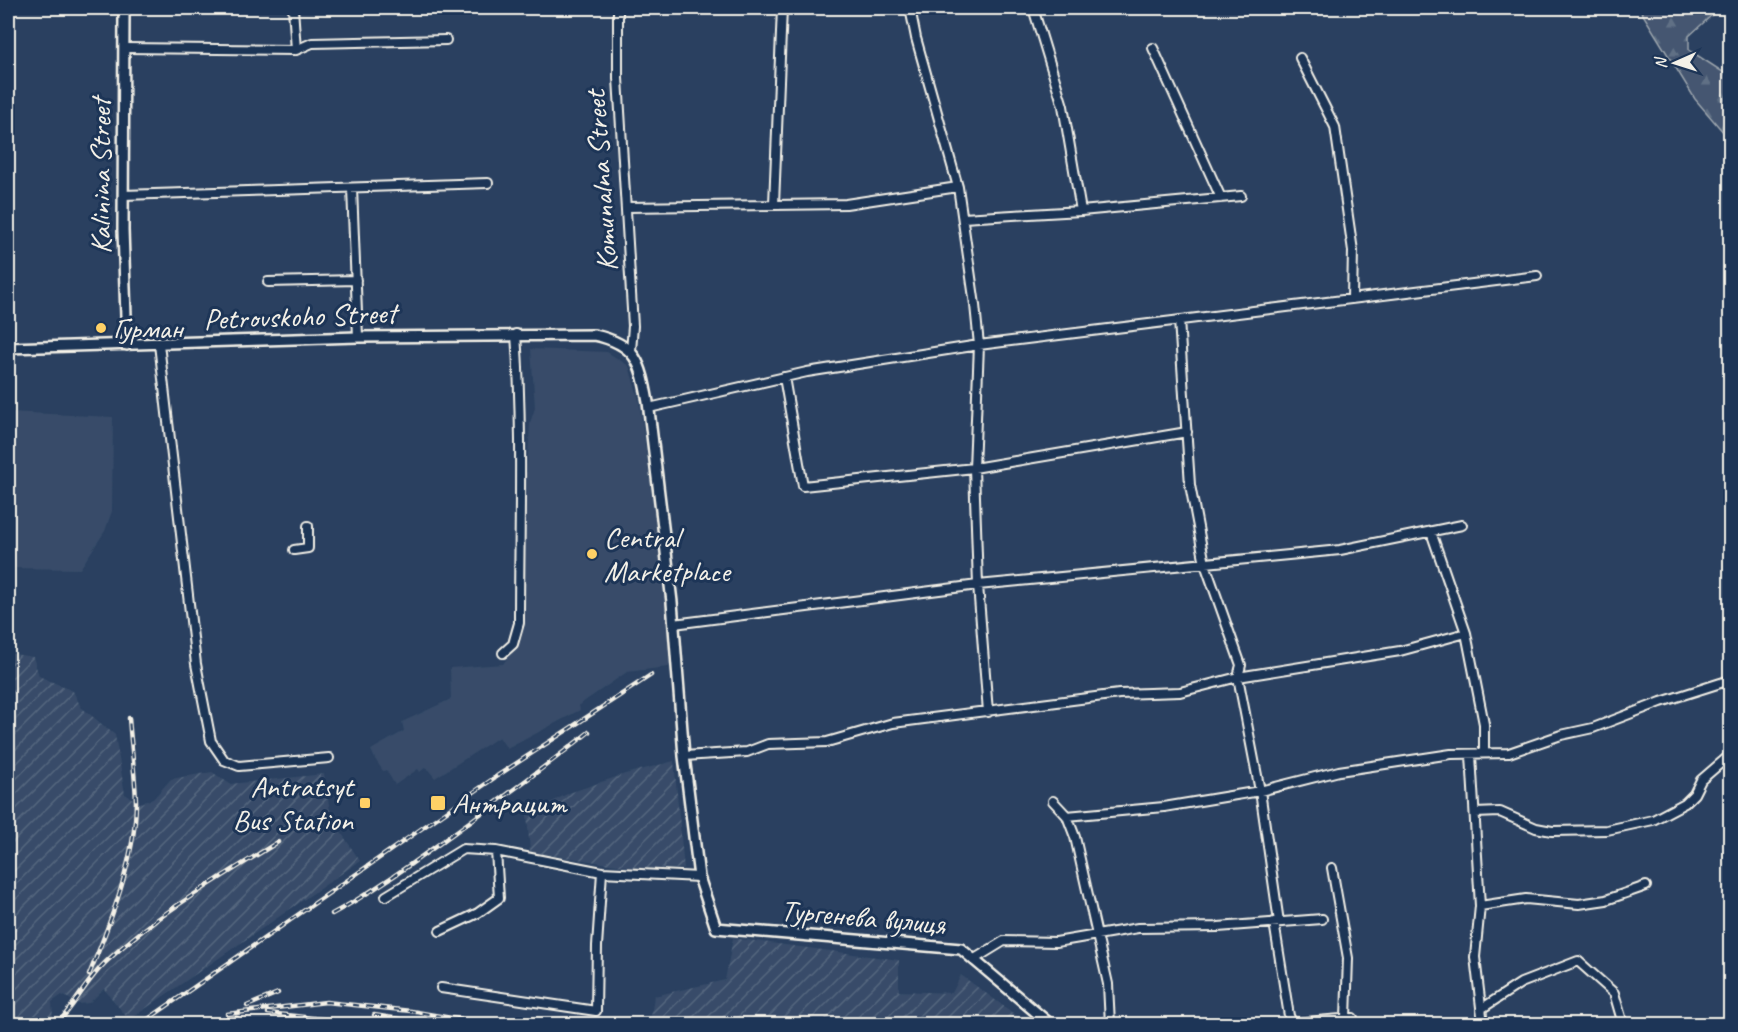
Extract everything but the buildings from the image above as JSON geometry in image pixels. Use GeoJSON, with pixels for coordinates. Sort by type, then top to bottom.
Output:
{"type":"FeatureCollection","features":[{"type":"Feature","properties":{"kind":"street","name":"Kalinina Street"},"geometry":{"type":"LineString","coordinates":[[124,8],[123,195],[127,345]]}},
{"type":"Feature","properties":{"kind":"street"},"geometry":{"type":"LineString","coordinates":[[293,8],[296,50]]}},
{"type":"Feature","properties":{"kind":"street","name":"Komunalna Street"},"geometry":{"type":"LineString","coordinates":[[618,8],[618,78],[633,326],[631,351]]}},
{"type":"Feature","properties":{"kind":"street"},"geometry":{"type":"LineString","coordinates":[[774,204],[782,8]]}},
{"type":"Feature","properties":{"kind":"street"},"geometry":{"type":"LineString","coordinates":[[910,8],[916,38],[958,187],[979,345],[974,468],[978,585],[988,712]]}},
{"type":"Feature","properties":{"kind":"street"},"geometry":{"type":"LineString","coordinates":[[1033,8],[1063,106],[1081,211]]}},
{"type":"Feature","properties":{"kind":"street"},"geometry":{"type":"LineString","coordinates":[[124,48],[296,50],[312,43],[446,40]]}},
{"type":"Feature","properties":{"kind":"street"},"geometry":{"type":"LineString","coordinates":[[1152,48],[1221,198]]}},
{"type":"Feature","properties":{"kind":"street"},"geometry":{"type":"LineString","coordinates":[[1300,58],[1335,127],[1353,251],[1352,298]]}},
{"type":"Feature","properties":{"kind":"street"},"geometry":{"type":"LineString","coordinates":[[123,195],[488,183]]}},
{"type":"Feature","properties":{"kind":"street"},"geometry":{"type":"LineString","coordinates":[[627,207],[846,204],[958,187]]}},
{"type":"Feature","properties":{"kind":"street"},"geometry":{"type":"LineString","coordinates":[[352,188],[358,336]]}},
{"type":"Feature","properties":{"kind":"street"},"geometry":{"type":"LineString","coordinates":[[963,218],[1081,211],[1241,196]]}},
{"type":"Feature","properties":{"kind":"street"},"geometry":{"type":"LineString","coordinates":[[649,408],[784,377],[979,345],[1537,276]]}},
{"type":"Feature","properties":{"kind":"street"},"geometry":{"type":"LineString","coordinates":[[268,282],[356,280]]}},
{"type":"Feature","properties":{"kind":"street"},"geometry":{"type":"LineString","coordinates":[[1179,320],[1190,485],[1205,564],[1241,665],[1238,677],[1260,791],[1289,1016],[1293,1024],[1346,1018],[1353,1018],[1353,1024]]}},
{"type":"Feature","properties":{"kind":"street"},"geometry":{"type":"LineString","coordinates":[[503,653],[513,644],[519,623],[519,445],[522,414],[516,334]]}},
{"type":"Feature","properties":{"kind":"street","name":"Petrovskoho Street"},"geometry":{"type":"LineString","coordinates":[[8,348],[358,336],[516,334],[594,335],[613,339],[631,351]]}},
{"type":"Feature","properties":{"kind":"street"},"geometry":{"type":"LineString","coordinates":[[159,344],[171,426],[180,536],[196,664],[211,741],[225,760],[239,766],[329,758]]}},
{"type":"Feature","properties":{"kind":"street"},"geometry":{"type":"LineString","coordinates":[[386,896],[463,849],[495,851],[602,872],[699,877],[684,756],[674,624],[649,408],[642,370],[631,351]]}},
{"type":"Feature","properties":{"kind":"street"},"geometry":{"type":"LineString","coordinates":[[784,377],[803,486],[974,468],[1186,432]]}},
{"type":"Feature","properties":{"kind":"street"},"geometry":{"type":"LineString","coordinates":[[674,624],[978,585],[1340,550],[1462,525]]}},
{"type":"Feature","properties":{"kind":"street"},"geometry":{"type":"LineString","coordinates":[[294,550],[308,548],[308,526]]}},
{"type":"Feature","properties":{"kind":"street"},"geometry":{"type":"LineString","coordinates":[[1431,532],[1466,633],[1484,724],[1484,753]]}},
{"type":"Feature","properties":{"kind":"street"},"geometry":{"type":"LineString","coordinates":[[684,756],[747,752],[768,744],[827,742],[893,723],[1119,694],[1180,692],[1238,677],[1400,651],[1466,633]]}},
{"type":"Feature","properties":{"kind":"street"},"geometry":{"type":"LineString","coordinates":[[1068,816],[1164,807],[1260,791],[1339,771],[1451,754],[1509,753],[1561,735],[1593,728],[1661,702],[1731,680]]}},
{"type":"Feature","properties":{"kind":"street"},"geometry":{"type":"LineString","coordinates":[[1471,755],[1480,906],[1475,957],[1483,1024]]}},
{"type":"Feature","properties":{"kind":"street"},"geometry":{"type":"LineString","coordinates":[[1475,813],[1500,812],[1536,828],[1552,831],[1607,830],[1653,820],[1685,803],[1701,780],[1731,755]]}},
{"type":"Feature","properties":{"kind":"street"},"geometry":{"type":"LineString","coordinates":[[1053,801],[1068,816],[1108,984],[1110,1024]]}},
{"type":"Feature","properties":{"kind":"street"},"geometry":{"type":"LineString","coordinates":[[440,931],[492,904],[499,898],[495,851]]}},
{"type":"Feature","properties":{"kind":"street"},"geometry":{"type":"LineString","coordinates":[[1332,868],[1348,958],[1346,1018]]}},
{"type":"Feature","properties":{"kind":"street"},"geometry":{"type":"LineString","coordinates":[[441,988],[597,1011],[597,946],[602,872]]}},
{"type":"Feature","properties":{"kind":"street","name":"Тургенева вулиця"},"geometry":{"type":"LineString","coordinates":[[699,877],[716,928],[961,949],[1050,1024]]}},
{"type":"Feature","properties":{"kind":"street"},"geometry":{"type":"LineString","coordinates":[[1480,906],[1526,899],[1579,904],[1606,900],[1646,886]]}},
{"type":"Feature","properties":{"kind":"street"},"geometry":{"type":"LineString","coordinates":[[973,960],[1004,941],[1056,942],[1138,928],[1218,927],[1322,919]]}},
{"type":"Feature","properties":{"kind":"street"},"geometry":{"type":"LineString","coordinates":[[1481,1009],[1521,983],[1578,961],[1614,993],[1623,1024]]}},
{"type":"Feature","properties":{"kind":"shaded area","name":"Central Marketplace"},"geometry":{"type":"Polygon","coordinates":[[[531,349],[607,352],[629,366],[639,400],[676,666],[627,672],[579,705],[580,710],[507,749],[499,737],[435,778],[426,767],[420,772],[418,769],[395,785],[386,770],[383,771],[371,750],[404,731],[402,722],[451,699],[450,668],[503,664],[516,646],[518,630],[523,629],[520,583],[525,581],[521,526],[522,473],[527,472],[530,423],[535,408],[531,349]]]}},
{"type":"Feature","properties":{"kind":"shaded area"},"geometry":{"type":"Polygon","coordinates":[[[8,412],[113,417],[112,511],[105,531],[80,569],[8,568],[8,412]]]}},
{"type":"Feature","properties":{"kind":"shaded area"},"geometry":{"type":"Polygon","coordinates":[[[8,653],[33,657],[39,676],[73,691],[81,707],[115,735],[125,794],[140,803],[153,799],[171,779],[212,772],[230,784],[324,774],[331,817],[360,861],[129,1020],[104,989],[89,1003],[79,1004],[62,995],[52,1002],[53,1018],[8,1021],[8,653]]]}},
{"type":"Feature","properties":{"kind":"shaded area"},"geometry":{"type":"Polygon","coordinates":[[[674,761],[684,869],[636,868],[530,852],[527,815],[569,793],[625,774],[674,761]]]}},
{"type":"Feature","properties":{"kind":"shaded area"},"geometry":{"type":"Polygon","coordinates":[[[733,938],[899,960],[899,991],[952,993],[961,975],[1028,1024],[650,1024],[654,996],[725,980],[733,938]]]}},
{"type":"Feature","properties":{"kind":"green space"},"geometry":{"type":"Polygon","coordinates":[[[1639,8],[1712,8],[1712,15],[1689,36],[1689,50],[1726,74],[1730,86],[1730,140],[1695,99],[1639,8]]]}},
{"type":"Feature","properties":{"kind":"railway"},"geometry":{"type":"LineString","coordinates":[[141,1024],[497,776],[651,675]]}},
{"type":"Feature","properties":{"kind":"railway"},"geometry":{"type":"LineString","coordinates":[[89,975],[113,912],[132,845],[136,801],[129,718]]}},
{"type":"Feature","properties":{"kind":"railway"},"geometry":{"type":"LineString","coordinates":[[332,914],[421,857],[589,732]]}},
{"type":"Feature","properties":{"kind":"railway"},"geometry":{"type":"LineString","coordinates":[[57,1024],[101,967],[127,943],[190,897],[278,842]]}},
{"type":"Feature","properties":{"kind":"railway"},"geometry":{"type":"LineString","coordinates":[[247,1006],[278,993]]}},
{"type":"Feature","properties":{"kind":"railway"},"geometry":{"type":"LineString","coordinates":[[227,1014],[326,1002],[411,1011],[486,1024]]}},
{"type":"Feature","properties":{"kind":"railway"},"geometry":{"type":"LineString","coordinates":[[268,1013],[367,1024]]}},
{"type":"Feature","properties":{"kind":"railway"},"geometry":{"type":"LineString","coordinates":[[374,1015],[430,1024]]}},
{"type":"Feature","properties":{"kind":"railway"},"geometry":{"type":"LineString","coordinates":[[202,1024],[237,1018]]}},
{"type":"Feature","properties":{"kind":"place","name":"Гурман"},"geometry":{"type":"Point","coordinates":[101,328]}},
{"type":"Feature","properties":{"kind":"place","name":"Central Marketplace"},"geometry":{"type":"Point","coordinates":[592,554]}},
{"type":"Feature","properties":{"kind":"place","name":"Antratsyt Bus Station"},"geometry":{"type":"Point","coordinates":[365,803]}},
{"type":"Feature","properties":{"kind":"place","name":"Антрацит"},"geometry":{"type":"Point","coordinates":[438,803]}}]}
